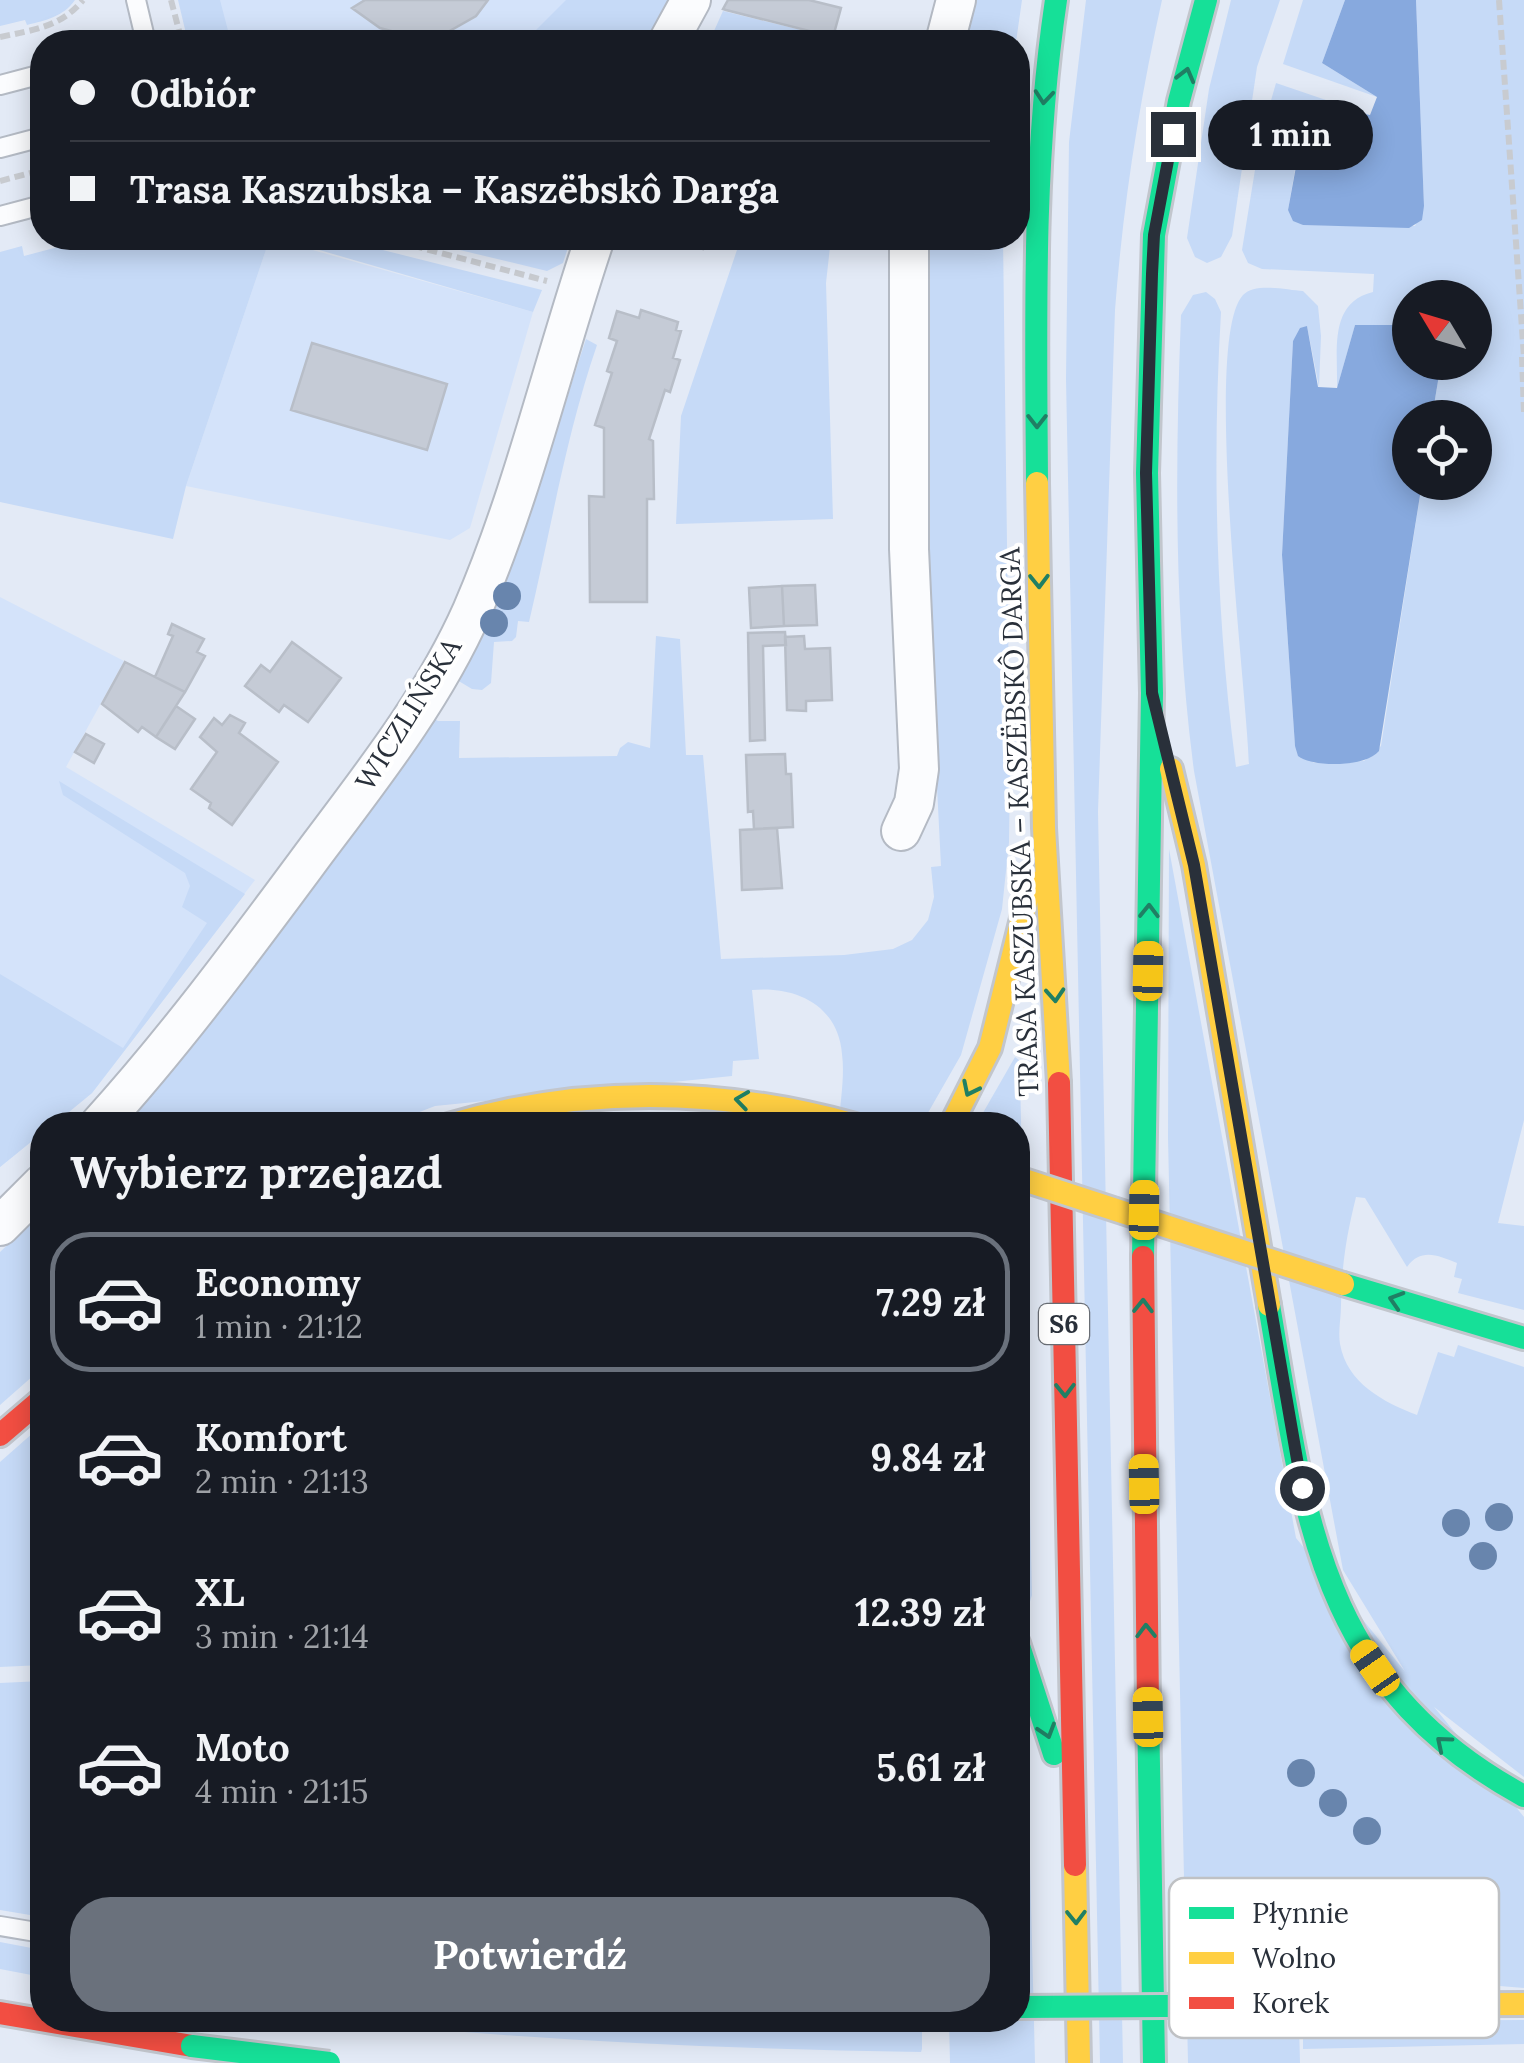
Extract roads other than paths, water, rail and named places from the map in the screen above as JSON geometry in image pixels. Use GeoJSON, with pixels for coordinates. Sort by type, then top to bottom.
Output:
{"type":"FeatureCollection","features":[{"type":"Feature","properties":{"kind":"main road","name":"TRASA KASZUBSKA – KASZËBSKÔ DARGA"},"geometry":{"type":"LineString","coordinates":[[1056,0],[1048,45],[1036,183],[1037,483],[1044,828],[1058,1050],[1080,2063]]}},
{"type":"Feature","properties":{"kind":"main road"},"geometry":{"type":"LineString","coordinates":[[1154,2063],[1142,1328],[1152,693],[1146,473],[1154,235],[1179,101],[1206,0]]}},
{"type":"Feature","properties":{"kind":"main road"},"geometry":{"type":"LineString","coordinates":[[1152,693],[1194,865],[1294,1450],[1310,1526],[1326,1577],[1363,1651],[1406,1709],[1453,1752],[1524,1796]]}},
{"type":"Feature","properties":{"kind":"main road"},"geometry":{"type":"LineString","coordinates":[[958,1112],[990,1048],[1044,828]]}},
{"type":"Feature","properties":{"kind":"main road"},"geometry":{"type":"LineString","coordinates":[[507,1112],[560,1100],[656,1093],[710,1095],[811,1112]]}},
{"type":"Feature","properties":{"kind":"main road"},"geometry":{"type":"LineString","coordinates":[[1030,1182],[1343,1284],[1524,1338]]}},
{"type":"Feature","properties":{"kind":"main road"},"geometry":{"type":"LineString","coordinates":[[0,1435],[30,1409]]}},
{"type":"Feature","properties":{"kind":"main road","name":"S6"},"geometry":{"type":"LineString","coordinates":[[1030,1681],[1074,1820]]}},
{"type":"Feature","properties":{"kind":"main road"},"geometry":{"type":"LineString","coordinates":[[1499,2004],[1524,2004]]}},
{"type":"Feature","properties":{"kind":"main road"},"geometry":{"type":"LineString","coordinates":[[1030,2007],[1169,2006]]}},
{"type":"Feature","properties":{"kind":"main road"},"geometry":{"type":"LineString","coordinates":[[0,2013],[30,2018]]}},
{"type":"Feature","properties":{"kind":"main road"},"geometry":{"type":"LineString","coordinates":[[111,2032],[329,2063]]}},
{"type":"Feature","properties":{"kind":"main road"},"geometry":{"type":"LineString","coordinates":[[258,2034],[258,2063]]}},
{"type":"Feature","properties":{"kind":"street"},"geometry":{"type":"LineString","coordinates":[[675,30],[691,0]]}},
{"type":"Feature","properties":{"kind":"street"},"geometry":{"type":"LineString","coordinates":[[948,30],[956,0]]}},
{"type":"Feature","properties":{"kind":"street","name":"WICZLIŃSKA"},"geometry":{"type":"LineString","coordinates":[[110,1112],[234,962],[428,694],[470,616],[506,529],[591,250]]}},
{"type":"Feature","properties":{"kind":"street"},"geometry":{"type":"LineString","coordinates":[[901,831],[914,803],[919,769],[910,549],[909,250]]}},
{"type":"Feature","properties":{"kind":"street"},"geometry":{"type":"LineString","coordinates":[[0,1226],[30,1196]]}},
{"type":"Feature","properties":{"kind":"lane"},"geometry":{"type":"LineString","coordinates":[[136,0],[143,30]]}},
{"type":"Feature","properties":{"kind":"lane"},"geometry":{"type":"LineString","coordinates":[[0,85],[30,77]]}},
{"type":"Feature","properties":{"kind":"lane"},"geometry":{"type":"LineString","coordinates":[[0,148],[30,140]]}},
{"type":"Feature","properties":{"kind":"lane"},"geometry":{"type":"LineString","coordinates":[[0,216],[30,208]]}},
{"type":"Feature","properties":{"kind":"lane"},"geometry":{"type":"LineString","coordinates":[[0,1926],[30,1932]]}},
{"type":"Feature","properties":{"kind":"water"},"geometry":{"type":"Polygon","coordinates":[[[1345,0],[1416,0],[1424,206],[1422,220],[1409,228],[1303,225],[1293,221],[1288,210],[1307,107],[1370,115],[1377,97],[1322,63],[1345,0]]]}},
{"type":"Feature","properties":{"kind":"water"},"geometry":{"type":"Polygon","coordinates":[[[1355,325],[1392,325],[1392,380],[1438,380],[1435,400],[1392,400],[1392,500],[1419,500],[1379,751],[1352,763],[1327,764],[1298,756],[1295,746],[1282,555],[1293,341],[1300,328],[1307,326],[1318,387],[1337,388],[1355,325]]]}}]}
